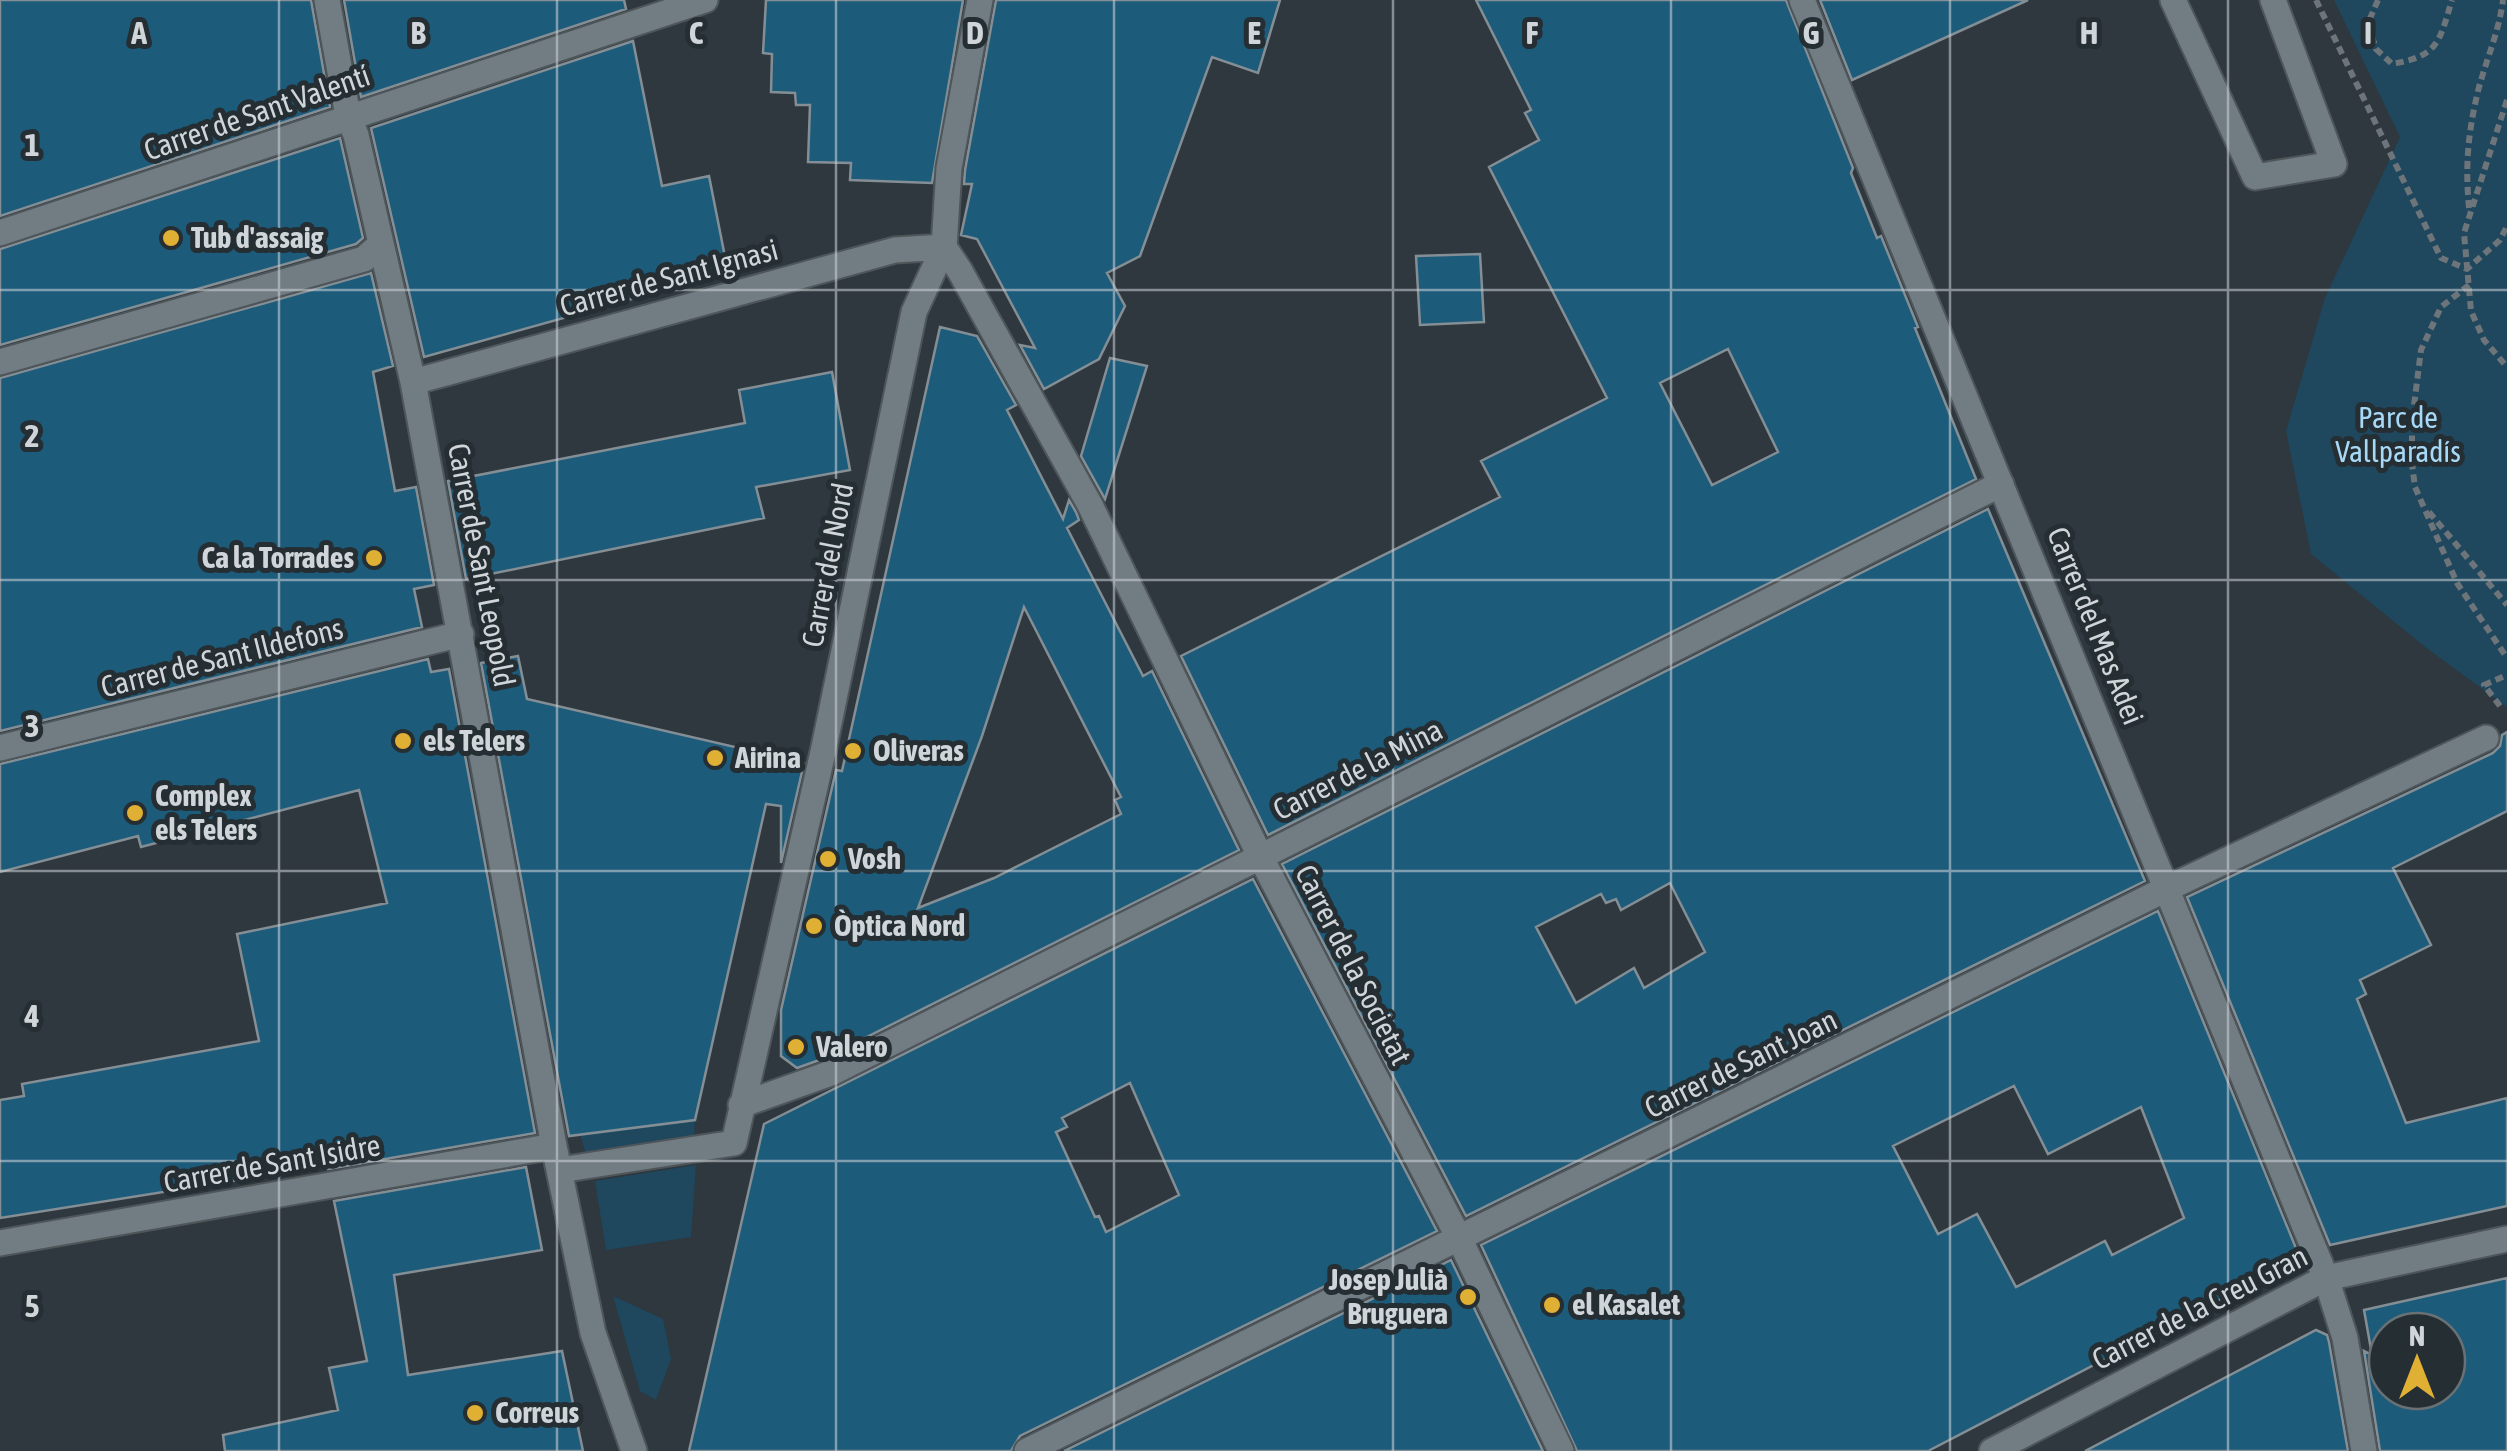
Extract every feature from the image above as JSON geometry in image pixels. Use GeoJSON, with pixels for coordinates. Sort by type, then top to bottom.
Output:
{"type":"FeatureCollection","features":[{"type":"Feature","properties":{"kind":"street","name":"Carrer de Sant Leopold"},"geometry":{"type":"LineString","coordinates":[[326,0],[348,116],[356,135],[413,382],[593,1333],[634,1451]]}},
{"type":"Feature","properties":{"kind":"street","name":"Carrer de Sant Valentí"},"geometry":{"type":"LineString","coordinates":[[0,233],[706,0]]}},
{"type":"Feature","properties":{"kind":"street","name":"Carrer del Nord"},"geometry":{"type":"LineString","coordinates":[[734,1144],[823,752],[914,312],[944,248],[949,168],[980,0]]}},
{"type":"Feature","properties":{"kind":"street","name":"Carrer del Mas Adei"},"geometry":{"type":"LineString","coordinates":[[1802,0],[2326,1278],[2345,1338],[2364,1451]]}},
{"type":"Feature","properties":{"kind":"street"},"geometry":{"type":"LineString","coordinates":[[2173,0],[2255,176],[2334,164],[2273,0]]}},
{"type":"Feature","properties":{"kind":"street"},"geometry":{"type":"LineString","coordinates":[[0,362],[364,259],[380,245]]}},
{"type":"Feature","properties":{"kind":"street","name":"Carrer de Sant Ignasi"},"geometry":{"type":"LineString","coordinates":[[413,382],[895,250],[944,248]]}},
{"type":"Feature","properties":{"kind":"street","name":"Carrer de la Societat"},"geometry":{"type":"LineString","coordinates":[[944,248],[1090,505],[1260,856],[1460,1240],[1561,1451]]}},
{"type":"Feature","properties":{"kind":"street","name":"Carrer de la Mina"},"geometry":{"type":"LineString","coordinates":[[741,1104],[831,1072],[2001,484]]}},
{"type":"Feature","properties":{"kind":"street","name":"Carrer de Sant Ildefons"},"geometry":{"type":"LineString","coordinates":[[0,748],[460,634]]}},
{"type":"Feature","properties":{"kind":"street","name":"Carrer de Sant Joan"},"geometry":{"type":"LineString","coordinates":[[1027,1451],[2168,888],[2486,738]]}},
{"type":"Feature","properties":{"kind":"street","name":"Carrer de Sant Isidre"},"geometry":{"type":"LineString","coordinates":[[0,1243],[557,1158],[734,1144]]}},
{"type":"Feature","properties":{"kind":"street","name":"Carrer de la Creu Gran"},"geometry":{"type":"LineString","coordinates":[[1992,1451],[2326,1278],[2507,1238]]}},
{"type":"Feature","properties":{"kind":"path"},"geometry":{"type":"LineString","coordinates":[[2378,0],[2368,23],[2376,48],[2392,64],[2420,59],[2440,39],[2452,0]]}},
{"type":"Feature","properties":{"kind":"path"},"geometry":{"type":"LineString","coordinates":[[2469,214],[2465,159],[2502,0]]}},
{"type":"Feature","properties":{"kind":"path"},"geometry":{"type":"LineString","coordinates":[[2318,2],[2442,258],[2467,269]]}},
{"type":"Feature","properties":{"kind":"path"},"geometry":{"type":"LineString","coordinates":[[2507,100],[2464,233],[2471,311],[2484,340],[2507,367]]}},
{"type":"Feature","properties":{"kind":"path"},"geometry":{"type":"LineString","coordinates":[[2467,269],[2500,240],[2507,226]]}},
{"type":"Feature","properties":{"kind":"path"},"geometry":{"type":"LineString","coordinates":[[2469,285],[2441,307],[2428,329],[2417,368],[2412,464],[2415,487],[2457,583],[2507,658]]}},
{"type":"Feature","properties":{"kind":"path"},"geometry":{"type":"LineString","coordinates":[[2422,504],[2507,605]]}},
{"type":"Feature","properties":{"kind":"path"},"geometry":{"type":"LineString","coordinates":[[2507,675],[2484,685],[2507,715]]}},
{"type":"Feature","properties":{"kind":"green space","name":"Parc de Vallparadís"},"geometry":{"type":"Polygon","coordinates":[[[2334,0],[2507,0],[2507,707],[2425,647],[2311,554],[2286,431],[2325,298],[2400,137],[2334,0]]]}},
{"type":"Feature","properties":{"kind":"green space"},"geometry":{"type":"Polygon","coordinates":[[[695,1120],[694,1140],[586,1154],[580,1134],[695,1120]]]}},
{"type":"Feature","properties":{"kind":"green space"},"geometry":{"type":"Polygon","coordinates":[[[696,1165],[691,1237],[606,1250],[595,1181],[696,1165]]]}},
{"type":"Feature","properties":{"kind":"green space"},"geometry":{"type":"Polygon","coordinates":[[[613,1296],[663,1319],[671,1359],[656,1400],[640,1391],[613,1296]]]}},
{"type":"Feature","properties":{"kind":"building"},"geometry":{"type":"Polygon","coordinates":[[[0,0],[311,0],[330,107],[0,216],[0,0]]]}},
{"type":"Feature","properties":{"kind":"building"},"geometry":{"type":"Polygon","coordinates":[[[344,0],[624,0],[626,9],[361,97],[344,0]]]}},
{"type":"Feature","properties":{"kind":"building"},"geometry":{"type":"Polygon","coordinates":[[[766,0],[963,0],[932,183],[850,180],[851,163],[808,162],[810,105],[796,105],[795,93],[771,92],[772,54],[763,53],[766,0]]]}},
{"type":"Feature","properties":{"kind":"building"},"geometry":{"type":"Polygon","coordinates":[[[996,0],[1280,0],[1258,73],[1212,57],[1140,256],[1107,273],[1125,306],[1099,359],[1044,389],[1020,345],[1035,348],[977,239],[961,235],[972,184],[964,184],[965,170],[996,0]]]}},
{"type":"Feature","properties":{"kind":"building"},"geometry":{"type":"Polygon","coordinates":[[[1476,0],[1786,0],[1853,168],[1851,173],[1877,238],[1881,236],[1976,479],[1268,835],[1181,656],[1500,497],[1481,461],[1607,398],[1489,167],[1539,140],[1525,113],[1531,110],[1476,0]],[[1728,349],[1660,383],[1712,485],[1778,452],[1728,349]]]}},
{"type":"Feature","properties":{"kind":"building"},"geometry":{"type":"Polygon","coordinates":[[[1820,0],[2028,0],[1852,80],[1820,0]]]}},
{"type":"Feature","properties":{"kind":"building"},"geometry":{"type":"Polygon","coordinates":[[[633,41],[662,186],[709,176],[728,272],[424,357],[371,128],[633,41]]]}},
{"type":"Feature","properties":{"kind":"building"},"geometry":{"type":"Polygon","coordinates":[[[340,138],[363,238],[356,244],[0,345],[0,249],[340,138]]]}},
{"type":"Feature","properties":{"kind":"building"},"geometry":{"type":"Polygon","coordinates":[[[1480,254],[1484,322],[1420,325],[1416,256],[1480,254]]]}},
{"type":"Feature","properties":{"kind":"building"},"geometry":{"type":"Polygon","coordinates":[[[371,273],[393,366],[373,372],[395,491],[416,487],[434,585],[414,589],[422,627],[0,731],[0,378],[371,273]]]}},
{"type":"Feature","properties":{"kind":"building"},"geometry":{"type":"Polygon","coordinates":[[[940,327],[977,336],[1016,405],[1007,410],[1063,519],[1069,500],[1076,512],[1079,520],[1067,528],[1143,676],[1152,671],[1239,850],[825,1058],[797,1068],[781,1056],[781,1010],[836,770],[842,771],[940,327]],[[1024,607],[982,736],[918,908],[994,878],[1121,814],[1115,800],[1121,797],[1024,607]]]}},
{"type":"Feature","properties":{"kind":"building"},"geometry":{"type":"Polygon","coordinates":[[[1110,358],[1147,366],[1105,499],[1081,456],[1110,358]]]}},
{"type":"Feature","properties":{"kind":"building"},"geometry":{"type":"Polygon","coordinates":[[[832,372],[850,470],[756,487],[764,518],[466,579],[448,481],[745,423],[739,390],[832,372]]]}},
{"type":"Feature","properties":{"kind":"building"},"geometry":{"type":"Polygon","coordinates":[[[1988,509],[2145,881],[1466,1216],[1282,864],[1988,509]],[[1670,883],[1621,910],[1616,899],[1606,903],[1601,894],[1536,927],[1576,1003],[1634,968],[1644,988],[1705,952],[1670,883]]]}},
{"type":"Feature","properties":{"kind":"building"},"geometry":{"type":"Polygon","coordinates":[[[518,656],[527,699],[804,763],[781,863],[781,806],[766,804],[695,1120],[569,1136],[481,663],[518,656]]]}},
{"type":"Feature","properties":{"kind":"building"},"geometry":{"type":"Polygon","coordinates":[[[428,659],[431,672],[449,669],[535,1133],[328,1169],[327,1166],[0,1218],[0,1100],[24,1096],[22,1084],[259,1041],[237,934],[387,903],[359,790],[141,847],[138,836],[0,872],[0,764],[428,659]]]}},
{"type":"Feature","properties":{"kind":"building"},"geometry":{"type":"Polygon","coordinates":[[[2507,732],[2507,811],[2393,868],[2431,945],[2360,980],[2366,994],[2357,999],[2406,1123],[2507,1098],[2507,1206],[2330,1245],[2187,897],[2493,753],[2507,732]]]}},
{"type":"Feature","properties":{"kind":"building"},"geometry":{"type":"Polygon","coordinates":[[[1253,879],[1437,1231],[1020,1436],[1011,1451],[689,1451],[764,1124],[1253,879]],[[1130,1083],[1062,1118],[1067,1127],[1056,1132],[1095,1217],[1099,1216],[1106,1232],[1179,1195],[1130,1083]]]}},
{"type":"Feature","properties":{"kind":"building"},"geometry":{"type":"Polygon","coordinates":[[[2158,911],[2300,1258],[1928,1451],[1577,1451],[1481,1245],[2158,911]],[[2014,1086],[1893,1146],[1938,1234],[1977,1214],[2016,1287],[2105,1241],[2112,1255],[2184,1218],[2141,1107],[2048,1154],[2014,1086]]]}},
{"type":"Feature","properties":{"kind":"building"},"geometry":{"type":"Polygon","coordinates":[[[526,1167],[542,1250],[394,1275],[408,1375],[562,1351],[583,1451],[225,1451],[223,1435],[338,1410],[329,1368],[367,1361],[334,1201],[526,1167]]]}},
{"type":"Feature","properties":{"kind":"building"},"geometry":{"type":"Polygon","coordinates":[[[1451,1260],[1543,1451],[1064,1451],[1451,1260]]]}},
{"type":"Feature","properties":{"kind":"building"},"geometry":{"type":"Polygon","coordinates":[[[2507,1278],[2507,1451],[2380,1451],[2374,1411],[2467,1411],[2467,1311],[2367,1311],[2367,1327],[2364,1310],[2507,1278]]]}},
{"type":"Feature","properties":{"kind":"building"},"geometry":{"type":"Polygon","coordinates":[[[2316,1330],[2327,1335],[2329,1342],[2348,1451],[2085,1451],[2316,1330]]]}},
{"type":"Feature","properties":{"kind":"place","name":"Tub d'assaig"},"geometry":{"type":"Point","coordinates":[171,238]}},
{"type":"Feature","properties":{"kind":"place","name":"Ca la Torrades"},"geometry":{"type":"Point","coordinates":[374,558]}},
{"type":"Feature","properties":{"kind":"place","name":"els Telers"},"geometry":{"type":"Point","coordinates":[403,741]}},
{"type":"Feature","properties":{"kind":"place","name":"Oliveras"},"geometry":{"type":"Point","coordinates":[853,751]}},
{"type":"Feature","properties":{"kind":"place","name":"Airina"},"geometry":{"type":"Point","coordinates":[715,758]}},
{"type":"Feature","properties":{"kind":"place","name":"Complex els Telers"},"geometry":{"type":"Point","coordinates":[135,813]}},
{"type":"Feature","properties":{"kind":"place","name":"Vosh"},"geometry":{"type":"Point","coordinates":[828,859]}},
{"type":"Feature","properties":{"kind":"place","name":"Òptica Nord"},"geometry":{"type":"Point","coordinates":[814,926]}},
{"type":"Feature","properties":{"kind":"place","name":"Valero"},"geometry":{"type":"Point","coordinates":[796,1047]}},
{"type":"Feature","properties":{"kind":"place","name":"Josep Julià Bruguera"},"geometry":{"type":"Point","coordinates":[1468,1297]}},
{"type":"Feature","properties":{"kind":"place","name":"el Kasalet"},"geometry":{"type":"Point","coordinates":[1552,1305]}},
{"type":"Feature","properties":{"kind":"place","name":"Correus"},"geometry":{"type":"Point","coordinates":[475,1413]}}]}
